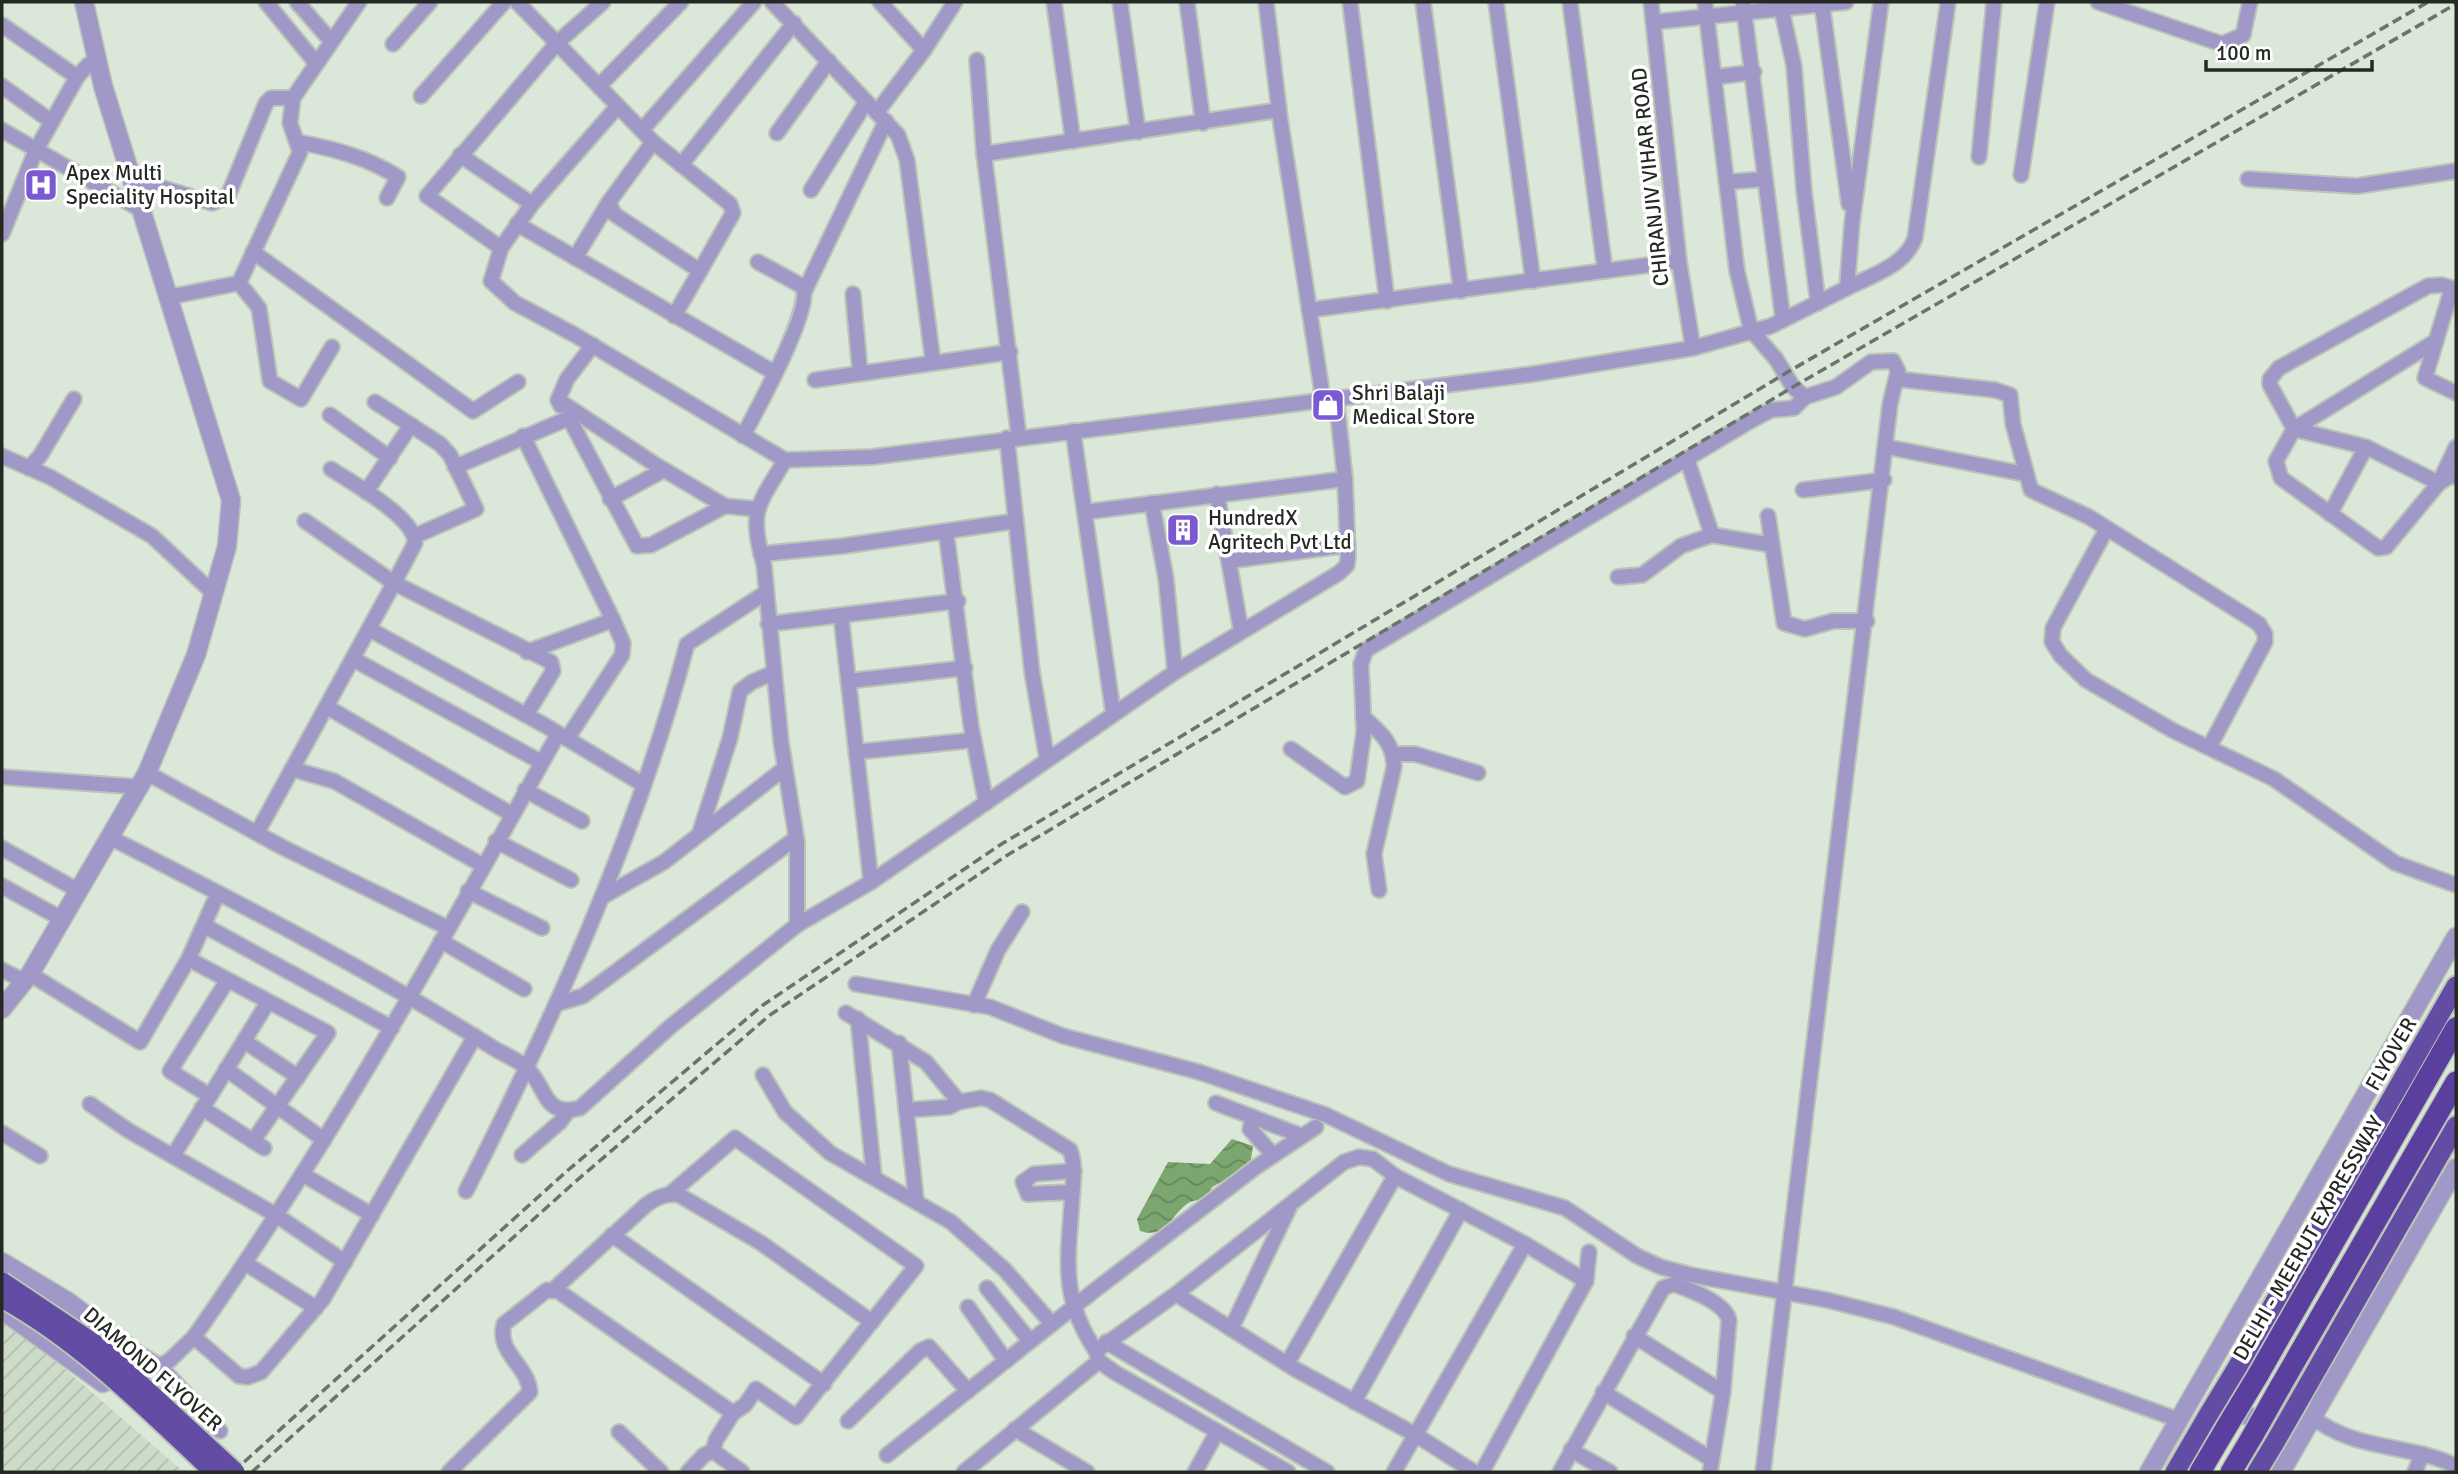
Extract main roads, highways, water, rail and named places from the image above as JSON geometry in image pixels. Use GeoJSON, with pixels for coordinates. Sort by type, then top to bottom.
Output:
{"type":"FeatureCollection","features":[{"type":"Feature","properties":{"kind":"highway","name":"FLYOVER"},"geometry":{"type":"LineString","coordinates":[[2175,1472],[2456,986]]}},
{"type":"Feature","properties":{"kind":"highway","name":"DELHI - MEERUT EXPRESSWAY"},"geometry":{"type":"LineString","coordinates":[[2200,1472],[2456,1028]]}},
{"type":"Feature","properties":{"kind":"highway"},"geometry":{"type":"LineString","coordinates":[[2231,1472],[2456,1082]]}},
{"type":"Feature","properties":{"kind":"highway"},"geometry":{"type":"LineString","coordinates":[[2257,1472],[2456,1126]]}},
{"type":"Feature","properties":{"kind":"highway","name":"DIAMOND FLYOVER"},"geometry":{"type":"LineString","coordinates":[[2,1282],[102,1349],[235,1472]]}},
{"type":"Feature","properties":{"kind":"highway","name":"DIAMOND FLYOVER"},"geometry":{"type":"LineString","coordinates":[[2,1298],[43,1323],[94,1360],[214,1472]]}},
{"type":"Feature","properties":{"kind":"water"},"geometry":{"type":"Polygon","coordinates":[[[1232,1139],[1253,1146],[1250,1166],[1212,1187],[1207,1198],[1190,1202],[1183,1207],[1162,1229],[1149,1233],[1140,1231],[1137,1219],[1168,1162],[1210,1164],[1232,1139]]]}},
{"type":"Feature","properties":{"kind":"railway"},"geometry":{"type":"LineString","coordinates":[[233,1472],[567,1171],[763,1005],[1000,845],[1786,373],[2428,2]]}},
{"type":"Feature","properties":{"kind":"railway"},"geometry":{"type":"LineString","coordinates":[[252,1472],[575,1182],[770,1015],[1006,856],[1793,387],[2456,4]]}},
{"type":"Feature","properties":{"kind":"place","name":"Apex Multi Speciality Hospital"},"geometry":{"type":"Point","coordinates":[41,185]}},
{"type":"Feature","properties":{"kind":"place","name":"Shri Balaji Medical Store"},"geometry":{"type":"Point","coordinates":[1328,405]}},
{"type":"Feature","properties":{"kind":"place","name":"HundredX Agritech Pvt Ltd"},"geometry":{"type":"Point","coordinates":[1183,530]}}]}
